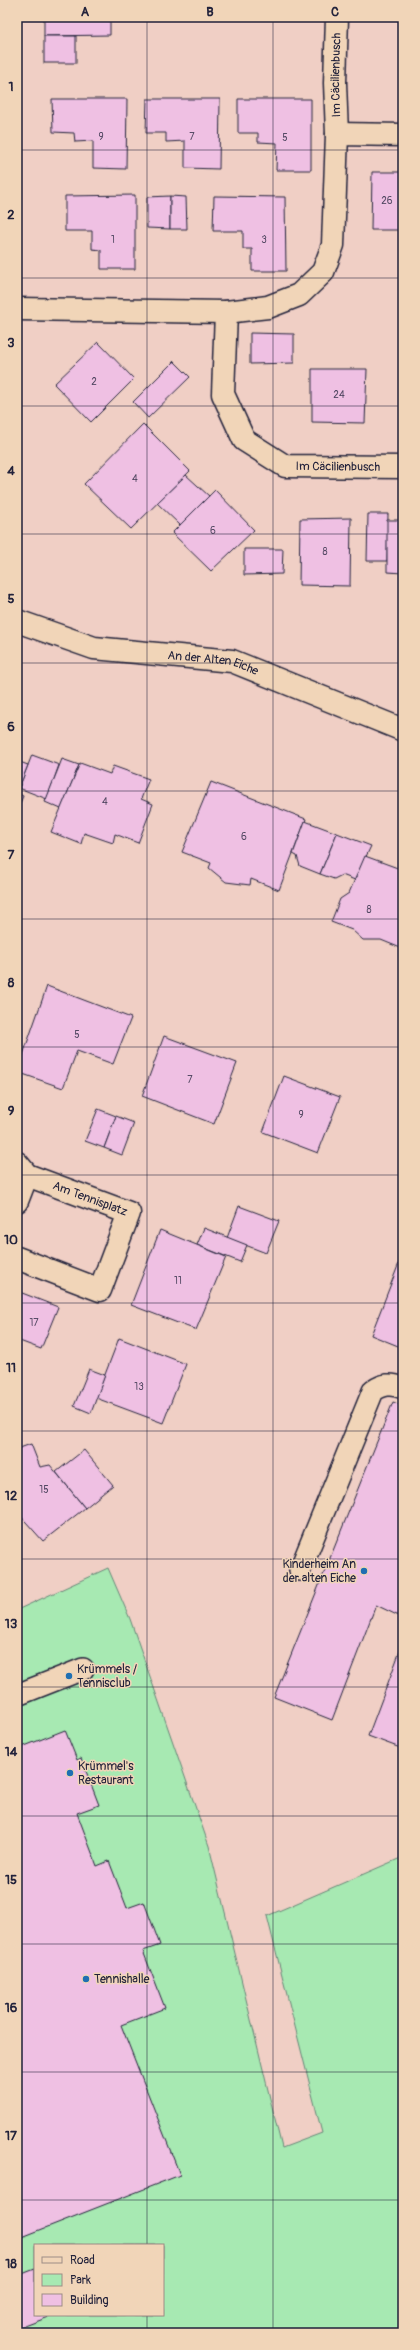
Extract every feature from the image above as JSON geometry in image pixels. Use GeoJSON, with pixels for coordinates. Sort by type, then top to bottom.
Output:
{"type":"FeatureCollection","features":[{"type":"Feature","properties":{"kind":"street","name":"Im Cäcilienbusch"},"geometry":{"type":"LineString","coordinates":[[17,309],[226,312],[268,306],[299,295],[323,272],[333,245],[337,134],[335,83],[337,17]]}},
{"type":"Feature","properties":{"kind":"street","name":"Im Cäcilienbusch"},"geometry":{"type":"LineString","coordinates":[[337,134],[403,135]]}},
{"type":"Feature","properties":{"kind":"street","name":"Im Cäcilienbusch"},"geometry":{"type":"LineString","coordinates":[[226,312],[223,394],[244,440],[285,466],[403,467]]}},
{"type":"Feature","properties":{"kind":"street","name":"An der Alten Eiche"},"geometry":{"type":"LineString","coordinates":[[17,621],[94,648],[232,661],[403,730]]}},
{"type":"Feature","properties":{"kind":"street","name":"Am Tennisplatz"},"geometry":{"type":"LineString","coordinates":[[17,1201],[22,1169],[129,1213],[100,1290],[17,1258]]}},
{"type":"Feature","properties":{"kind":"lane"},"geometry":{"type":"LineString","coordinates":[[300,1570],[373,1391],[381,1385],[394,1384],[403,1388]]}},
{"type":"Feature","properties":{"kind":"lane"},"geometry":{"type":"LineString","coordinates":[[17,1696],[83,1669]]}},
{"type":"Feature","properties":{"kind":"green space"},"geometry":{"type":"Polygon","coordinates":[[[108,1568],[130,1619],[209,1846],[282,2148],[322,2133],[267,1916],[403,1857],[403,2333],[17,2333],[17,1610],[108,1568]]]}},
{"type":"Feature","properties":{"kind":"building"},"geometry":{"type":"Polygon","coordinates":[[[44,17],[110,17],[110,35],[44,36],[44,17]]]}},
{"type":"Feature","properties":{"kind":"building"},"geometry":{"type":"Polygon","coordinates":[[[44,36],[76,36],[76,63],[44,63],[44,36]]]}},
{"type":"Feature","properties":{"kind":"building"},"geometry":{"type":"Polygon","coordinates":[[[52,99],[127,99],[126,169],[93,168],[93,141],[75,142],[74,133],[53,132],[52,99]]]}},
{"type":"Feature","properties":{"kind":"building"},"geometry":{"type":"Polygon","coordinates":[[[147,99],[220,99],[219,169],[185,168],[185,141],[166,142],[166,133],[146,133],[147,99]]]}},
{"type":"Feature","properties":{"kind":"building"},"geometry":{"type":"Polygon","coordinates":[[[238,99],[311,99],[311,170],[276,170],[277,143],[258,142],[258,133],[238,133],[238,99]]]}},
{"type":"Feature","properties":{"kind":"building"},"geometry":{"type":"Polygon","coordinates":[[[372,172],[403,172],[403,230],[371,230],[372,172]]]}},
{"type":"Feature","properties":{"kind":"building"},"geometry":{"type":"Polygon","coordinates":[[[135,195],[135,269],[101,269],[101,250],[92,249],[92,231],[65,231],[65,196],[135,195]]]}},
{"type":"Feature","properties":{"kind":"building"},"geometry":{"type":"Polygon","coordinates":[[[170,196],[170,229],[147,228],[147,197],[170,196]]]}},
{"type":"Feature","properties":{"kind":"building"},"geometry":{"type":"Polygon","coordinates":[[[170,196],[186,197],[187,229],[170,229],[170,196]]]}},
{"type":"Feature","properties":{"kind":"building"},"geometry":{"type":"Polygon","coordinates":[[[214,196],[285,197],[286,271],[252,271],[252,249],[243,249],[243,231],[213,231],[214,196]]]}},
{"type":"Feature","properties":{"kind":"building"},"geometry":{"type":"Polygon","coordinates":[[[250,333],[294,334],[294,363],[250,364],[250,333]]]}},
{"type":"Feature","properties":{"kind":"building"},"geometry":{"type":"Polygon","coordinates":[[[98,342],[134,379],[91,422],[54,384],[98,342]]]}},
{"type":"Feature","properties":{"kind":"building"},"geometry":{"type":"Polygon","coordinates":[[[174,361],[190,377],[148,418],[133,402],[174,361]]]}},
{"type":"Feature","properties":{"kind":"building"},"geometry":{"type":"Polygon","coordinates":[[[312,369],[367,369],[365,423],[312,422],[312,369]]]}},
{"type":"Feature","properties":{"kind":"building"},"geometry":{"type":"Polygon","coordinates":[[[143,424],[190,471],[131,529],[84,484],[143,424]]]}},
{"type":"Feature","properties":{"kind":"building"},"geometry":{"type":"Polygon","coordinates":[[[186,475],[209,496],[180,525],[157,503],[186,475]]]}},
{"type":"Feature","properties":{"kind":"building"},"geometry":{"type":"Polygon","coordinates":[[[215,490],[254,530],[211,571],[172,533],[215,490]]]}},
{"type":"Feature","properties":{"kind":"building"},"geometry":{"type":"Polygon","coordinates":[[[368,514],[388,514],[387,561],[367,561],[368,514]]]}},
{"type":"Feature","properties":{"kind":"building"},"geometry":{"type":"Polygon","coordinates":[[[351,518],[350,586],[299,585],[300,519],[351,518]]]}},
{"type":"Feature","properties":{"kind":"building"},"geometry":{"type":"Polygon","coordinates":[[[387,520],[403,520],[403,573],[387,572],[387,520]]]}},
{"type":"Feature","properties":{"kind":"building"},"geometry":{"type":"Polygon","coordinates":[[[244,549],[283,549],[282,574],[244,575],[244,549]]]}},
{"type":"Feature","properties":{"kind":"building"},"geometry":{"type":"Polygon","coordinates":[[[32,755],[59,765],[47,799],[19,788],[32,755]]]}},
{"type":"Feature","properties":{"kind":"building"},"geometry":{"type":"Polygon","coordinates":[[[62,759],[79,765],[61,809],[45,802],[62,759]]]}},
{"type":"Feature","properties":{"kind":"building"},"geometry":{"type":"Polygon","coordinates":[[[17,761],[28,765],[17,793],[17,761]]]}},
{"type":"Feature","properties":{"kind":"building"},"geometry":{"type":"Polygon","coordinates":[[[80,763],[110,774],[113,766],[149,779],[141,799],[153,804],[138,843],[115,834],[113,843],[84,833],[81,844],[51,832],[80,763]]]}},
{"type":"Feature","properties":{"kind":"building"},"geometry":{"type":"Polygon","coordinates":[[[211,782],[306,819],[279,890],[251,879],[250,885],[226,882],[209,868],[211,863],[182,852],[211,782]]]}},
{"type":"Feature","properties":{"kind":"building"},"geometry":{"type":"Polygon","coordinates":[[[17,793],[23,796],[17,811],[17,793]]]}},
{"type":"Feature","properties":{"kind":"building"},"geometry":{"type":"Polygon","coordinates":[[[305,821],[337,833],[320,874],[300,866],[297,856],[293,854],[305,821]]]}},
{"type":"Feature","properties":{"kind":"building"},"geometry":{"type":"Polygon","coordinates":[[[337,833],[371,846],[355,880],[342,875],[334,879],[320,874],[337,833]]]}},
{"type":"Feature","properties":{"kind":"building"},"geometry":{"type":"Polygon","coordinates":[[[365,856],[403,870],[403,949],[381,940],[363,940],[352,930],[331,922],[340,899],[349,893],[365,856]]]}},
{"type":"Feature","properties":{"kind":"building"},"geometry":{"type":"Polygon","coordinates":[[[47,986],[131,1018],[113,1064],[77,1051],[63,1088],[17,1072],[47,986]]]}},
{"type":"Feature","properties":{"kind":"building"},"geometry":{"type":"Polygon","coordinates":[[[164,1036],[237,1063],[214,1124],[142,1096],[164,1036]]]}},
{"type":"Feature","properties":{"kind":"building"},"geometry":{"type":"Polygon","coordinates":[[[284,1076],[340,1097],[318,1153],[263,1132],[284,1076]]]}},
{"type":"Feature","properties":{"kind":"building"},"geometry":{"type":"Polygon","coordinates":[[[98,1109],[116,1116],[104,1148],[85,1141],[98,1109]]]}},
{"type":"Feature","properties":{"kind":"building"},"geometry":{"type":"Polygon","coordinates":[[[116,1116],[134,1123],[122,1155],[104,1148],[116,1116]]]}},
{"type":"Feature","properties":{"kind":"building"},"geometry":{"type":"Polygon","coordinates":[[[239,1206],[279,1221],[266,1253],[227,1238],[239,1206]]]}},
{"type":"Feature","properties":{"kind":"building"},"geometry":{"type":"Polygon","coordinates":[[[204,1228],[247,1245],[240,1262],[197,1245],[204,1228]]]}},
{"type":"Feature","properties":{"kind":"building"},"geometry":{"type":"Polygon","coordinates":[[[160,1230],[226,1257],[196,1330],[131,1305],[160,1230]]]}},
{"type":"Feature","properties":{"kind":"building"},"geometry":{"type":"Polygon","coordinates":[[[403,1253],[403,1348],[371,1335],[403,1253]]]}},
{"type":"Feature","properties":{"kind":"building"},"geometry":{"type":"Polygon","coordinates":[[[17,1291],[58,1307],[41,1349],[17,1340],[17,1291]]]}},
{"type":"Feature","properties":{"kind":"building"},"geometry":{"type":"Polygon","coordinates":[[[119,1338],[186,1364],[163,1423],[96,1398],[119,1338]]]}},
{"type":"Feature","properties":{"kind":"building"},"geometry":{"type":"Polygon","coordinates":[[[89,1369],[105,1375],[91,1413],[74,1406],[89,1369]]]}},
{"type":"Feature","properties":{"kind":"building","name":"Kinderheim An der alten Eiche"},"geometry":{"type":"Polygon","coordinates":[[[393,1402],[403,1406],[403,1618],[376,1605],[332,1720],[274,1697],[393,1402]]]}},
{"type":"Feature","properties":{"kind":"building"},"geometry":{"type":"Polygon","coordinates":[[[31,1444],[40,1467],[50,1465],[85,1508],[43,1541],[17,1512],[17,1449],[31,1444]]]}},
{"type":"Feature","properties":{"kind":"building"},"geometry":{"type":"Polygon","coordinates":[[[84,1450],[113,1485],[85,1508],[56,1472],[84,1450]]]}},
{"type":"Feature","properties":{"kind":"building"},"geometry":{"type":"Polygon","coordinates":[[[403,1643],[403,1749],[368,1736],[403,1643]]]}},
{"type":"Feature","properties":{"kind":"building","name":"Tennishalle"},"geometry":{"type":"Polygon","coordinates":[[[65,1730],[77,1760],[81,1758],[99,1805],[77,1813],[97,1866],[109,1861],[127,1908],[144,1902],[160,1945],[143,1951],[165,2008],[121,2025],[180,2175],[17,2239],[17,1749],[65,1730]]]}},
{"type":"Feature","properties":{"kind":"building"},"geometry":{"type":"Polygon","coordinates":[[[34,2269],[34,2316],[51,2316],[17,2329],[17,2276],[34,2269]]]}},
{"type":"Feature","properties":{"kind":"place","name":"Kinderheim An der alten Eiche"},"geometry":{"type":"Point","coordinates":[364,1571]}},
{"type":"Feature","properties":{"kind":"place","name":"Krümmels / Tennisclub"},"geometry":{"type":"Point","coordinates":[69,1676]}},
{"type":"Feature","properties":{"kind":"place","name":"Krümmel's Restaurant"},"geometry":{"type":"Point","coordinates":[70,1773]}},
{"type":"Feature","properties":{"kind":"place","name":"Tennishalle"},"geometry":{"type":"Point","coordinates":[86,1979]}}]}
